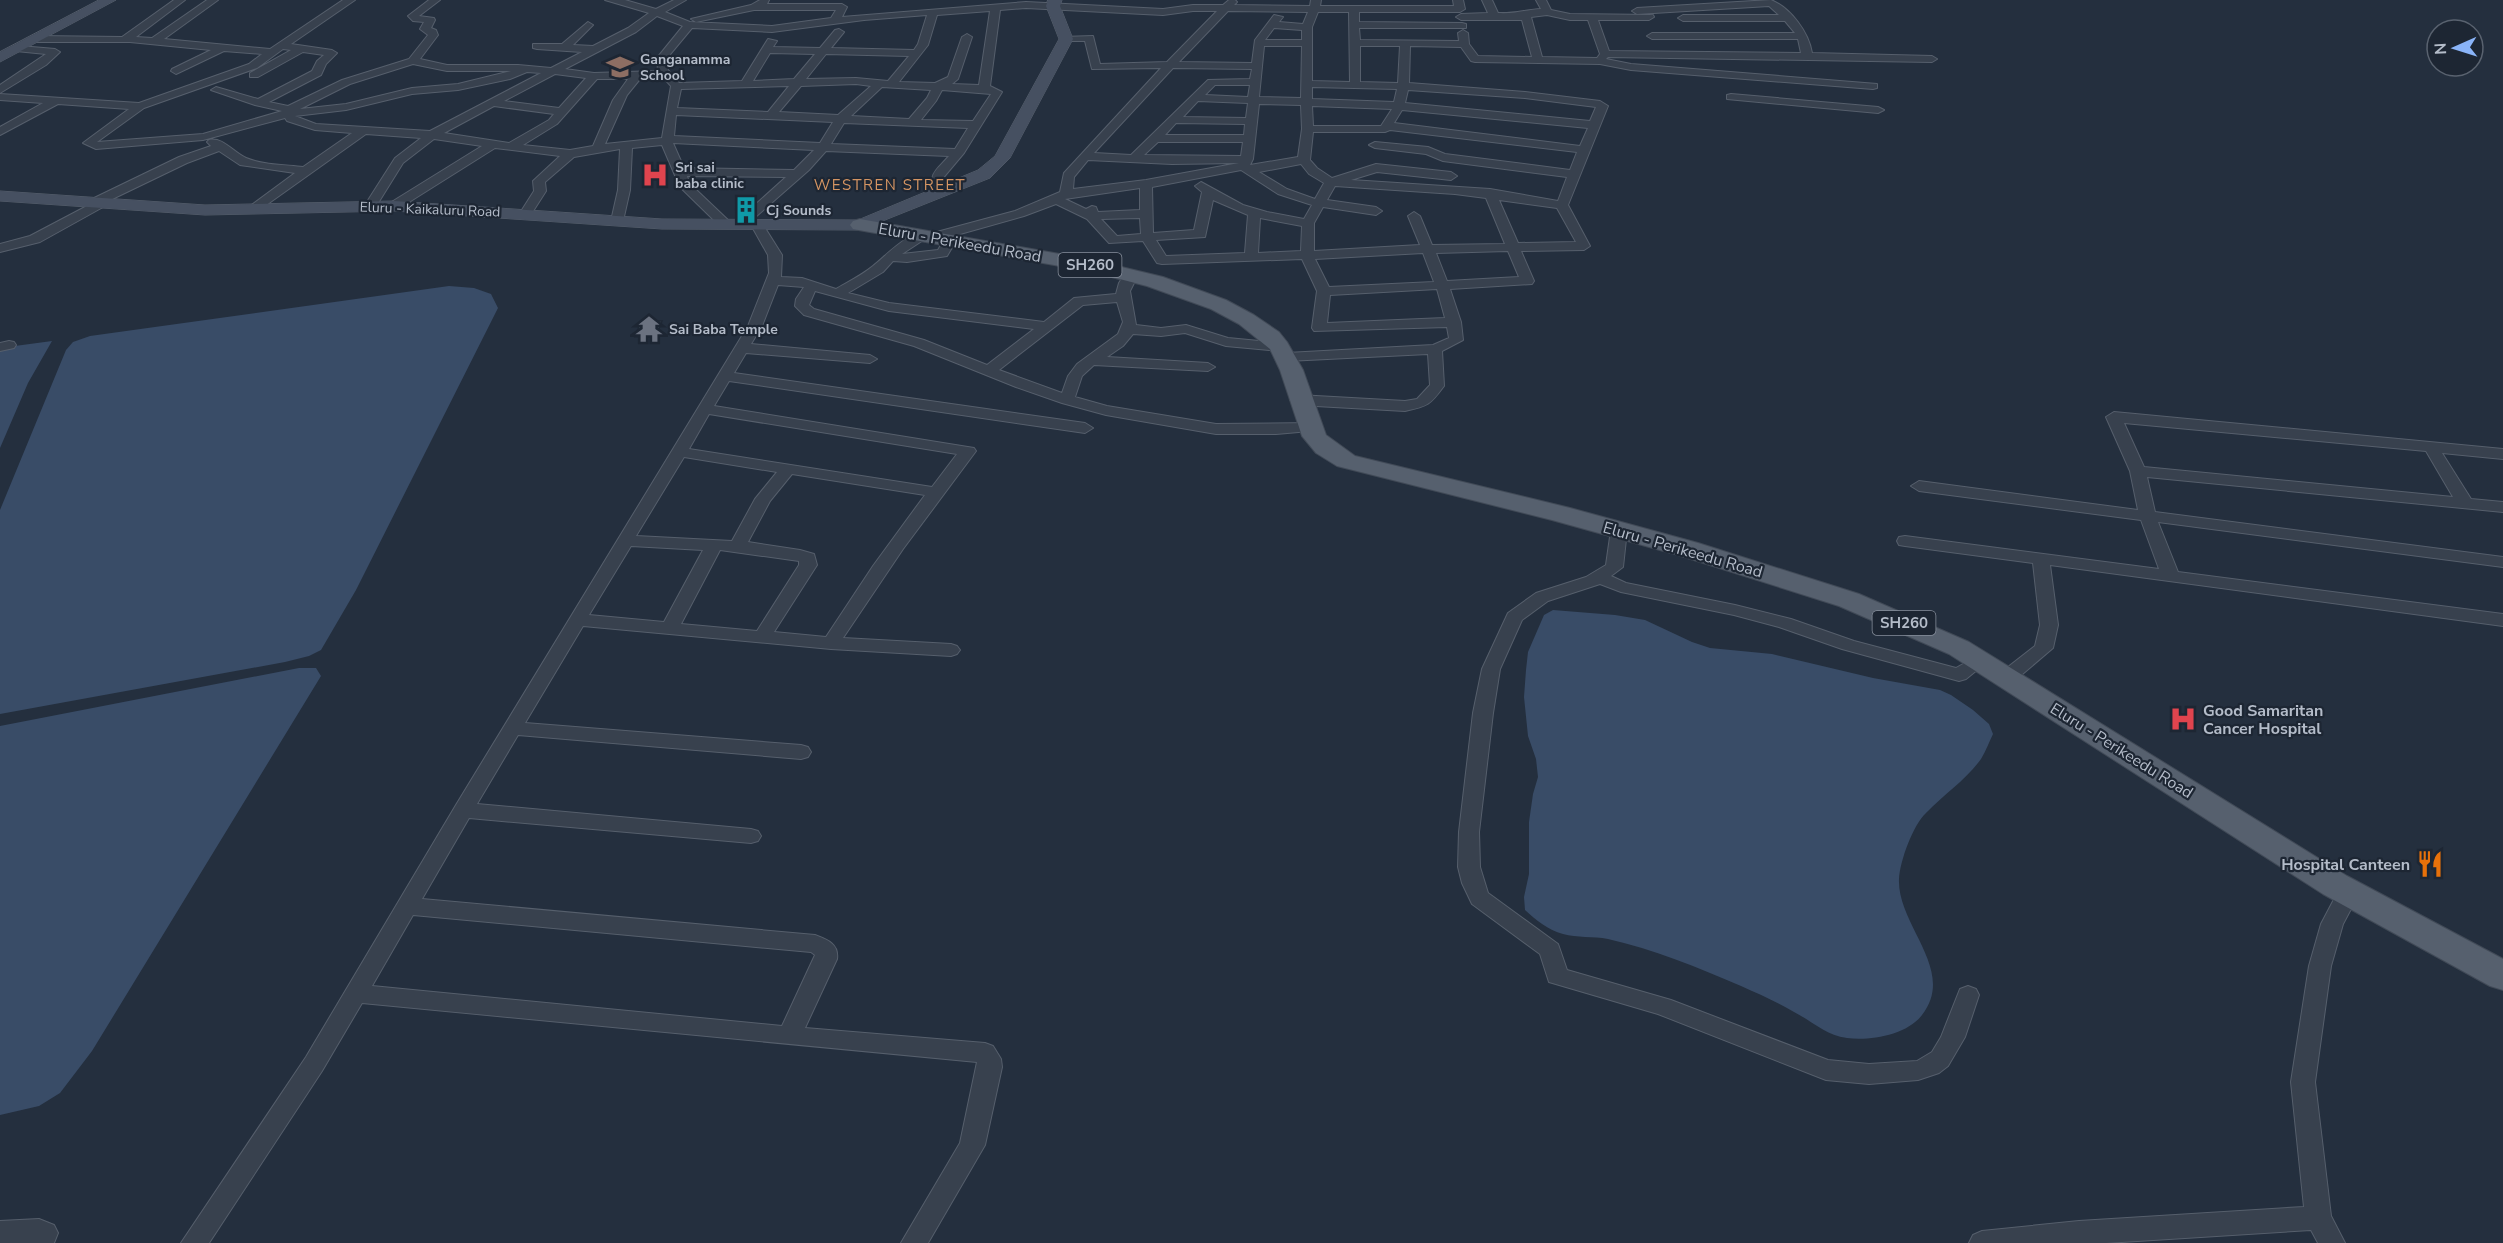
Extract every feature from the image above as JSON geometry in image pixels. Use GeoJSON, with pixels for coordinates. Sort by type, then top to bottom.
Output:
{"type":"FeatureCollection","features":[{"type":"Feature","properties":{"kind":"main road"},"geometry":{"type":"LineString","coordinates":[[0,58],[109,0]]}},
{"type":"Feature","properties":{"kind":"main road"},"geometry":{"type":"LineString","coordinates":[[860,225],[984,174],[1002,158],[1066,39],[1054,3]]}},
{"type":"Feature","properties":{"kind":"main road","name":"Eluru - Kaikaluru Road"},"geometry":{"type":"LineString","coordinates":[[0,196],[96,204],[251,210],[394,206],[526,213],[662,224],[860,225]]}},
{"type":"Feature","properties":{"kind":"main road","name":"Eluru - Perikeedu Road"},"geometry":{"type":"LineString","coordinates":[[860,225],[1107,268],[1234,312],[1260,328],[1284,352],[1304,413],[1315,437],[1325,448],[1346,461],[1619,530],[1849,600],[1959,648],[2349,892],[2503,976]]}},
{"type":"Feature","properties":{"kind":"street"},"geometry":{"type":"LineString","coordinates":[[128,40],[129,36],[180,0]]}},
{"type":"Feature","properties":{"kind":"street"},"geometry":{"type":"LineString","coordinates":[[154,41],[213,0]]}},
{"type":"Feature","properties":{"kind":"street"},"geometry":{"type":"LineString","coordinates":[[350,0],[269,52],[254,66],[140,106],[89,143],[96,146],[111,146],[170,138],[203,137],[288,111],[346,82],[413,61],[447,68],[525,69],[594,76],[664,73]]}},
{"type":"Feature","properties":{"kind":"street"},"geometry":{"type":"LineString","coordinates":[[413,61],[433,35],[425,29],[430,20],[417,19],[413,16],[435,0]]}},
{"type":"Feature","properties":{"kind":"street"},"geometry":{"type":"LineString","coordinates":[[610,0],[636,5],[654,14],[685,23],[772,29],[837,26],[852,29],[864,17],[991,5],[1054,3],[1072,9],[1162,12],[1231,4],[1284,8],[1315,4],[1354,9],[1380,4],[1460,13],[1526,17]]}},
{"type":"Feature","properties":{"kind":"street"},"geometry":{"type":"LineString","coordinates":[[371,206],[399,161],[432,135],[632,30],[654,14],[681,0]]}},
{"type":"Feature","properties":{"kind":"street"},"geometry":{"type":"LineString","coordinates":[[754,7],[766,0]]}},
{"type":"Feature","properties":{"kind":"street"},"geometry":{"type":"LineString","coordinates":[[909,13],[913,0]]}},
{"type":"Feature","properties":{"kind":"street"},"geometry":{"type":"LineString","coordinates":[[1072,9],[1081,0]]}},
{"type":"Feature","properties":{"kind":"street"},"geometry":{"type":"LineString","coordinates":[[1487,0],[1494,16]]}},
{"type":"Feature","properties":{"kind":"street"},"geometry":{"type":"LineString","coordinates":[[1541,0],[1546,12]]}},
{"type":"Feature","properties":{"kind":"street"},"geometry":{"type":"LineString","coordinates":[[1628,0],[1640,14],[1652,36],[1658,55]]}},
{"type":"Feature","properties":{"kind":"street"},"geometry":{"type":"LineString","coordinates":[[1640,14],[1683,3],[1771,3],[1803,36],[1807,56]]}},
{"type":"Feature","properties":{"kind":"street"},"geometry":{"type":"LineString","coordinates":[[1061,197],[1068,176],[1085,156],[1231,4]]}},
{"type":"Feature","properties":{"kind":"street"},"geometry":{"type":"LineString","coordinates":[[1315,4],[1307,27],[1308,129],[1304,160],[1313,171],[1331,182],[1428,187],[1563,206]]}},
{"type":"Feature","properties":{"kind":"street"},"geometry":{"type":"LineString","coordinates":[[984,88],[991,5]]}},
{"type":"Feature","properties":{"kind":"street"},"geometry":{"type":"LineString","coordinates":[[771,115],[800,81],[823,52],[837,26],[842,7],[754,7],[685,23],[662,58],[664,73],[676,86],[800,81],[856,81],[994,89],[997,92],[977,125],[937,178],[937,183],[943,191]]}},
{"type":"Feature","properties":{"kind":"street"},"geometry":{"type":"LineString","coordinates":[[1247,165],[1260,43],[1284,8]]}},
{"type":"Feature","properties":{"kind":"street"},"geometry":{"type":"LineString","coordinates":[[1354,9],[1355,85]]}},
{"type":"Feature","properties":{"kind":"street"},"geometry":{"type":"LineString","coordinates":[[740,223],[797,174],[823,147],[841,119],[885,84],[915,53],[927,36],[933,11]]}},
{"type":"Feature","properties":{"kind":"street"},"geometry":{"type":"LineString","coordinates":[[1526,17],[1527,13],[1546,12],[1570,17],[1592,18],[1640,14],[1787,18]]}},
{"type":"Feature","properties":{"kind":"street"},"geometry":{"type":"LineString","coordinates":[[1355,24],[1460,13]]}},
{"type":"Feature","properties":{"kind":"street"},"geometry":{"type":"LineString","coordinates":[[1460,13],[1464,44],[1474,59],[1538,60],[1658,55],[1932,59]]}},
{"type":"Feature","properties":{"kind":"street"},"geometry":{"type":"LineString","coordinates":[[1526,17],[1538,60]]}},
{"type":"Feature","properties":{"kind":"street"},"geometry":{"type":"LineString","coordinates":[[1592,18],[1603,58]]}},
{"type":"Feature","properties":{"kind":"street"},"geometry":{"type":"LineString","coordinates":[[564,48],[588,25]]}},
{"type":"Feature","properties":{"kind":"street"},"geometry":{"type":"LineString","coordinates":[[1271,25],[1307,27]]}},
{"type":"Feature","properties":{"kind":"street"},"geometry":{"type":"LineString","coordinates":[[746,83],[767,50],[774,35],[772,29]]}},
{"type":"Feature","properties":{"kind":"street"},"geometry":{"type":"LineString","coordinates":[[1652,36],[1803,36]]}},
{"type":"Feature","properties":{"kind":"street"},"geometry":{"type":"LineString","coordinates":[[912,123],[932,99],[938,86],[953,80],[967,37]]}},
{"type":"Feature","properties":{"kind":"street"},"geometry":{"type":"LineString","coordinates":[[1066,39],[1089,38],[1096,67],[1258,66]]}},
{"type":"Feature","properties":{"kind":"street"},"geometry":{"type":"LineString","coordinates":[[37,39],[154,41],[269,52]]}},
{"type":"Feature","properties":{"kind":"street"},"geometry":{"type":"LineString","coordinates":[[1260,43],[1306,43]]}},
{"type":"Feature","properties":{"kind":"street"},"geometry":{"type":"LineString","coordinates":[[1355,43],[1464,44]]}},
{"type":"Feature","properties":{"kind":"street"},"geometry":{"type":"LineString","coordinates":[[1376,168],[1374,146],[1399,106],[1403,86],[1405,43]]}},
{"type":"Feature","properties":{"kind":"street"},"geometry":{"type":"LineString","coordinates":[[259,103],[314,77],[321,63],[332,55],[325,50],[281,46]]}},
{"type":"Feature","properties":{"kind":"street"},"geometry":{"type":"LineString","coordinates":[[537,46],[594,49]]}},
{"type":"Feature","properties":{"kind":"street"},"geometry":{"type":"LineString","coordinates":[[176,72],[222,48]]}},
{"type":"Feature","properties":{"kind":"street"},"geometry":{"type":"LineString","coordinates":[[216,90],[264,70],[303,48]]}},
{"type":"Feature","properties":{"kind":"street"},"geometry":{"type":"LineString","coordinates":[[0,90],[55,52],[20,49]]}},
{"type":"Feature","properties":{"kind":"street"},"geometry":{"type":"LineString","coordinates":[[767,50],[915,53]]}},
{"type":"Feature","properties":{"kind":"street"},"geometry":{"type":"LineString","coordinates":[[1603,58],[1631,67],[1873,86]]}},
{"type":"Feature","properties":{"kind":"street"},"geometry":{"type":"LineString","coordinates":[[195,87],[216,90],[288,111],[346,107],[412,91],[458,87],[506,77],[525,69]]}},
{"type":"Feature","properties":{"kind":"street"},"geometry":{"type":"LineString","coordinates":[[511,147],[544,128],[562,112],[594,76]]}},
{"type":"Feature","properties":{"kind":"street"},"geometry":{"type":"LineString","coordinates":[[598,148],[600,135],[611,118],[615,104],[623,89],[636,76]]}},
{"type":"Feature","properties":{"kind":"street"},"geometry":{"type":"LineString","coordinates":[[1762,100],[1763,77]]}},
{"type":"Feature","properties":{"kind":"street"},"geometry":{"type":"LineString","coordinates":[[1133,159],[1212,82],[1255,82]]}},
{"type":"Feature","properties":{"kind":"street"},"geometry":{"type":"LineString","coordinates":[[1146,184],[1148,237],[1162,260],[1426,249],[1584,246],[1563,206],[1596,125],[1602,106],[1600,104],[1525,95],[1403,86],[1308,84]]}},
{"type":"Feature","properties":{"kind":"street"},"geometry":{"type":"LineString","coordinates":[[194,1243],[314,1064],[512,728],[726,376],[754,326],[774,281],[775,255],[740,223],[684,184],[667,140],[676,86]]}},
{"type":"Feature","properties":{"kind":"street"},"geometry":{"type":"LineString","coordinates":[[0,97],[140,106]]}},
{"type":"Feature","properties":{"kind":"street"},"geometry":{"type":"LineString","coordinates":[[1731,97],[1878,110]]}},
{"type":"Feature","properties":{"kind":"street"},"geometry":{"type":"LineString","coordinates":[[1194,99],[1399,106],[1596,125]]}},
{"type":"Feature","properties":{"kind":"street"},"geometry":{"type":"LineString","coordinates":[[0,132],[55,101]]}},
{"type":"Feature","properties":{"kind":"street"},"geometry":{"type":"LineString","coordinates":[[494,103],[562,112]]}},
{"type":"Feature","properties":{"kind":"street"},"geometry":{"type":"LineString","coordinates":[[288,111],[291,118],[305,125],[432,135],[570,154],[598,148],[667,140],[958,153]]}},
{"type":"Feature","properties":{"kind":"street"},"geometry":{"type":"LineString","coordinates":[[671,111],[977,125]]}},
{"type":"Feature","properties":{"kind":"street"},"geometry":{"type":"LineString","coordinates":[[1173,120],[1251,121]]}},
{"type":"Feature","properties":{"kind":"street"},"geometry":{"type":"LineString","coordinates":[[1308,129],[1386,127],[1490,136],[1586,150]]}},
{"type":"Feature","properties":{"kind":"street"},"geometry":{"type":"LineString","coordinates":[[251,210],[364,129]]}},
{"type":"Feature","properties":{"kind":"street"},"geometry":{"type":"LineString","coordinates":[[203,137],[222,146],[244,162],[303,171]]}},
{"type":"Feature","properties":{"kind":"street"},"geometry":{"type":"LineString","coordinates":[[1153,138],[1249,139]]}},
{"type":"Feature","properties":{"kind":"street"},"geometry":{"type":"LineString","coordinates":[[394,206],[493,144]]}},
{"type":"Feature","properties":{"kind":"street"},"geometry":{"type":"LineString","coordinates":[[617,221],[624,190],[626,145]]}},
{"type":"Feature","properties":{"kind":"street"},"geometry":{"type":"LineString","coordinates":[[0,248],[35,239],[96,204],[183,160],[222,146]]}},
{"type":"Feature","properties":{"kind":"street"},"geometry":{"type":"LineString","coordinates":[[1374,146],[1428,151],[1443,157],[1576,174]]}},
{"type":"Feature","properties":{"kind":"street"},"geometry":{"type":"LineString","coordinates":[[526,213],[540,191],[539,181],[570,154]]}},
{"type":"Feature","properties":{"kind":"street"},"geometry":{"type":"LineString","coordinates":[[1085,156],[1247,165],[1278,190],[1296,198],[1319,204],[1376,211]]}},
{"type":"Feature","properties":{"kind":"street"},"geometry":{"type":"LineString","coordinates":[[837,294],[878,269],[889,257],[938,237],[1061,197],[1190,177],[1247,165],[1304,160]]}},
{"type":"Feature","properties":{"kind":"street"},"geometry":{"type":"LineString","coordinates":[[1451,176],[1376,168],[1331,182],[1308,223],[1307,255],[1324,291],[1319,328],[1454,322]]}},
{"type":"Feature","properties":{"kind":"street"},"geometry":{"type":"LineString","coordinates":[[679,172],[797,174]]}},
{"type":"Feature","properties":{"kind":"street"},"geometry":{"type":"LineString","coordinates":[[1190,177],[1208,192],[1254,214],[1308,223]]}},
{"type":"Feature","properties":{"kind":"street"},"geometry":{"type":"LineString","coordinates":[[1091,216],[1095,190]]}},
{"type":"Feature","properties":{"kind":"street"},"geometry":{"type":"LineString","coordinates":[[1061,197],[1091,216],[1114,240],[1200,234],[1208,192]]}},
{"type":"Feature","properties":{"kind":"street"},"geometry":{"type":"LineString","coordinates":[[1324,291],[1527,281],[1490,194]]}},
{"type":"Feature","properties":{"kind":"street"},"geometry":{"type":"LineString","coordinates":[[1091,216],[1147,214]]}},
{"type":"Feature","properties":{"kind":"street"},"geometry":{"type":"LineString","coordinates":[[1251,257],[1254,214]]}},
{"type":"Feature","properties":{"kind":"street"},"geometry":{"type":"LineString","coordinates":[[1094,361],[1160,348],[1186,329],[1226,342],[1284,352],[1436,349],[1456,340],[1454,322],[1442,284],[1414,216]]}},
{"type":"Feature","properties":{"kind":"street"},"geometry":{"type":"LineString","coordinates":[[889,257],[907,258],[942,252],[938,237]]}},
{"type":"Feature","properties":{"kind":"street"},"geometry":{"type":"LineString","coordinates":[[1067,400],[1076,374],[1115,345],[1128,328],[1130,323],[1123,298],[1125,282],[1131,275]]}},
{"type":"Feature","properties":{"kind":"street"},"geometry":{"type":"LineString","coordinates":[[774,281],[802,282],[837,294],[889,307],[1044,326]]}},
{"type":"Feature","properties":{"kind":"street"},"geometry":{"type":"LineString","coordinates":[[813,285],[803,299],[802,306],[809,312],[919,343],[988,372],[1067,400],[1106,410],[1216,429],[1276,429],[1304,413],[1422,404],[1437,386],[1436,349]]}},
{"type":"Feature","properties":{"kind":"street"},"geometry":{"type":"LineString","coordinates":[[988,372],[1044,326],[1079,301],[1123,298]]}},
{"type":"Feature","properties":{"kind":"street"},"geometry":{"type":"LineString","coordinates":[[1128,328],[1160,348],[1208,367]]}},
{"type":"Feature","properties":{"kind":"street"},"geometry":{"type":"LineString","coordinates":[[742,348],[870,359]]}},
{"type":"Feature","properties":{"kind":"street"},"geometry":{"type":"LineString","coordinates":[[726,376],[1085,428]]}},
{"type":"Feature","properties":{"kind":"street"},"geometry":{"type":"LineString","coordinates":[[706,409],[968,451],[870,582],[831,644]]}},
{"type":"Feature","properties":{"kind":"street"},"geometry":{"type":"LineString","coordinates":[[2171,577],[2148,517],[2138,471],[2114,417],[2503,454]]}},
{"type":"Feature","properties":{"kind":"street"},"geometry":{"type":"LineString","coordinates":[[2431,447],[2465,503]]}},
{"type":"Feature","properties":{"kind":"street"},"geometry":{"type":"LineString","coordinates":[[679,452],[936,492]]}},
{"type":"Feature","properties":{"kind":"street"},"geometry":{"type":"LineString","coordinates":[[738,546],[763,499],[789,468]]}},
{"type":"Feature","properties":{"kind":"street"},"geometry":{"type":"LineString","coordinates":[[2138,471],[2503,507]]}},
{"type":"Feature","properties":{"kind":"street"},"geometry":{"type":"LineString","coordinates":[[1919,486],[2503,561]]}},
{"type":"Feature","properties":{"kind":"street"},"geometry":{"type":"LineString","coordinates":[[1619,530],[1614,567],[1599,577],[1542,597],[1514,617],[1491,669],[1483,713],[1469,832],[1470,867],[1473,883],[1480,897],[1550,950],[1557,976],[1663,1006],[1826,1070],[1854,1075],[1883,1075],[1919,1069],[1939,1060],[1951,1039],[1968,995]]}},
{"type":"Feature","properties":{"kind":"street"},"geometry":{"type":"LineString","coordinates":[[625,541],[738,546],[808,558],[808,565],[762,637]]}},
{"type":"Feature","properties":{"kind":"street"},"geometry":{"type":"LineString","coordinates":[[1905,541],[2041,561],[2503,620]]}},
{"type":"Feature","properties":{"kind":"street"},"geometry":{"type":"LineString","coordinates":[[670,628],[714,545]]}},
{"type":"Feature","properties":{"kind":"street"},"geometry":{"type":"LineString","coordinates":[[2006,678],[2044,648],[2049,625],[2041,561]]}},
{"type":"Feature","properties":{"kind":"street"},"geometry":{"type":"LineString","coordinates":[[1599,577],[1622,587],[1735,610],[1785,623],[1848,645],[1959,675],[1979,661]]}},
{"type":"Feature","properties":{"kind":"street"},"geometry":{"type":"LineString","coordinates":[[578,620],[831,644],[951,650]]}},
{"type":"Feature","properties":{"kind":"street"},"geometry":{"type":"LineString","coordinates":[[512,728],[801,752]]}},
{"type":"Feature","properties":{"kind":"street"},"geometry":{"type":"LineString","coordinates":[[463,810],[751,836]]}},
{"type":"Feature","properties":{"kind":"street"},"geometry":{"type":"LineString","coordinates":[[2332,1243],[2318,1218],[2303,1082],[2320,966],[2332,924],[2349,892]]}},
{"type":"Feature","properties":{"kind":"street"},"geometry":{"type":"LineString","coordinates":[[406,906],[815,944],[827,951],[826,959],[789,1036]]}},
{"type":"Feature","properties":{"kind":"street"},"geometry":{"type":"LineString","coordinates":[[356,993],[985,1053],[990,1067],[972,1145],[914,1243]]}},
{"type":"Feature","properties":{"kind":"street"},"geometry":{"type":"LineString","coordinates":[[1982,1243],[2079,1233],[2318,1218]]}},
{"type":"Feature","properties":{"kind":"street"},"geometry":{"type":"LineString","coordinates":[[0,1233],[39,1231],[45,1233],[41,1243]]}},
{"type":"Feature","properties":{"kind":"water"},"geometry":{"type":"Polygon","coordinates":[[[449,286],[474,288],[491,294],[498,308],[356,590],[321,650],[309,656],[285,662],[0,714],[0,510],[66,350],[73,342],[90,336],[449,286]]]}},
{"type":"Feature","properties":{"kind":"water"},"geometry":{"type":"Polygon","coordinates":[[[52,341],[28,383],[0,448],[0,348],[52,341]]]}},
{"type":"Feature","properties":{"kind":"water"},"geometry":{"type":"Polygon","coordinates":[[[1553,610],[1645,620],[1710,648],[1772,654],[1873,678],[1940,690],[1973,710],[1989,724],[1993,734],[1981,759],[1969,774],[1921,819],[1912,834],[1902,863],[1899,879],[1901,896],[1930,965],[1933,981],[1931,998],[1922,1015],[1915,1022],[1888,1035],[1856,1039],[1839,1036],[1825,1031],[1775,1001],[1709,972],[1625,943],[1563,934],[1542,924],[1525,910],[1524,897],[1529,874],[1529,822],[1538,777],[1536,759],[1528,736],[1524,697],[1526,670],[1528,652],[1544,615],[1553,610]]]}},
{"type":"Feature","properties":{"kind":"water"},"geometry":{"type":"Polygon","coordinates":[[[299,668],[316,668],[321,676],[92,1051],[60,1093],[39,1106],[0,1115],[0,726],[299,668]]]}},
{"type":"Feature","properties":{"kind":"building","name":"Sai Baba Temple"},"geometry":{"type":"Polygon","coordinates":[[[641,321],[662,321],[656,336],[635,337],[641,321]]]}},
{"type":"Feature","properties":{"kind":"place","name":"Ganganamma School"},"geometry":{"type":"Point","coordinates":[620,67]}},
{"type":"Feature","properties":{"kind":"place","name":"Sri sai baba clinic"},"geometry":{"type":"Point","coordinates":[655,175]}},
{"type":"Feature","properties":{"kind":"place","name":"Cj Sounds"},"geometry":{"type":"Point","coordinates":[746,210]}},
{"type":"Feature","properties":{"kind":"place","name":"Sai Baba Temple"},"geometry":{"type":"Point","coordinates":[649,329]}},
{"type":"Feature","properties":{"kind":"place","name":"Good Samaritan Cancer Hospital"},"geometry":{"type":"Point","coordinates":[2183,719]}},
{"type":"Feature","properties":{"kind":"place","name":"Hospital Canteen"},"geometry":{"type":"Point","coordinates":[2430,864]}},
{"type":"Feature","properties":{"kind":"district","name":"WESTREN STREET"},"geometry":{"type":"Point","coordinates":[890,185]}}]}
